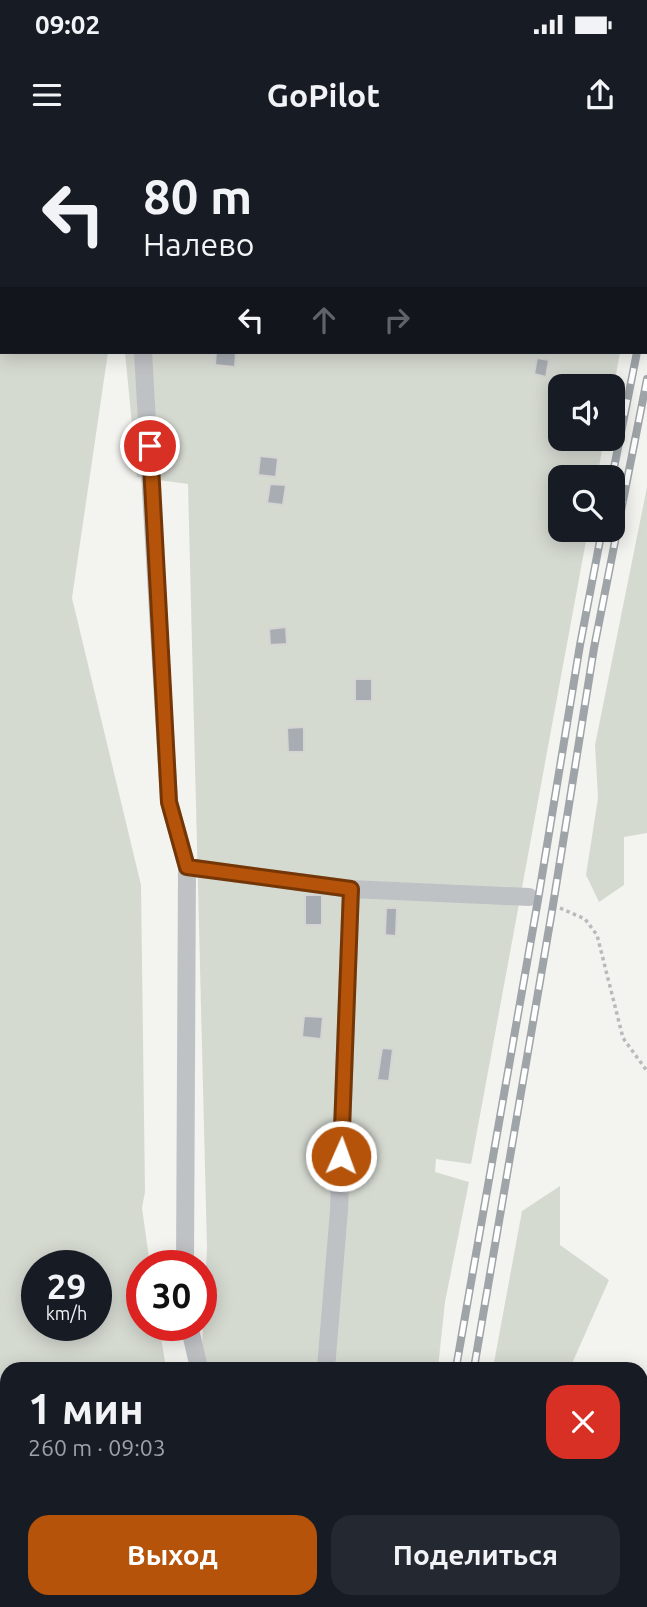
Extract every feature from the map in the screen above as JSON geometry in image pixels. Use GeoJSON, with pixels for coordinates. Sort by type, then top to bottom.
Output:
{"type":"FeatureCollection","features":[{"type":"Feature","properties":{"kind":"street"},"geometry":{"type":"LineString","coordinates":[[143,354],[169,802],[187,867],[185,1250]]}},
{"type":"Feature","properties":{"kind":"street"},"geometry":{"type":"LineString","coordinates":[[187,867],[351,889],[529,897]]}},
{"type":"Feature","properties":{"kind":"street"},"geometry":{"type":"LineString","coordinates":[[326,1362],[339,1210],[351,889]]}},
{"type":"Feature","properties":{"kind":"street"},"geometry":{"type":"LineString","coordinates":[[193,1341],[198,1362]]}},
{"type":"Feature","properties":{"kind":"path"},"geometry":{"type":"LineString","coordinates":[[560,908],[585,919],[597,936],[623,1038],[647,1071]]}},
{"type":"Feature","properties":{"kind":"shaded area"},"geometry":{"type":"Polygon","coordinates":[[[0,354],[108,354],[72,598],[141,885],[145,1192],[142,1208],[148,1250],[126,1250],[126,1341],[162,1341],[165,1362],[0,1362],[0,354]]]}},
{"type":"Feature","properties":{"kind":"shaded area"},"geometry":{"type":"Polygon","coordinates":[[[125,354],[620,354],[616,374],[548,374],[548,451],[602,451],[599,465],[548,465],[548,542],[586,542],[471,1164],[436,1159],[435,1172],[469,1182],[445,1302],[439,1362],[201,1362],[202,1341],[217,1341],[217,1250],[207,1250],[188,484],[137,477],[125,354]]]}},
{"type":"Feature","properties":{"kind":"shaded area"},"geometry":{"type":"Polygon","coordinates":[[[647,487],[647,833],[624,837],[624,885],[599,902],[586,875],[598,798],[595,745],[647,487]]]}},
{"type":"Feature","properties":{"kind":"shaded area"},"geometry":{"type":"Polygon","coordinates":[[[560,1186],[560,1245],[609,1280],[573,1362],[494,1362],[522,1211],[560,1186]]]}},
{"type":"Feature","properties":{"kind":"building"},"geometry":{"type":"Polygon","coordinates":[[[216,354],[236,354],[235,367],[215,365],[216,354]]]}},
{"type":"Feature","properties":{"kind":"building"},"geometry":{"type":"Polygon","coordinates":[[[537,358],[549,360],[546,377],[534,374],[537,358]]]}},
{"type":"Feature","properties":{"kind":"building"},"geometry":{"type":"Polygon","coordinates":[[[260,456],[278,458],[276,477],[258,475],[260,456]]]}},
{"type":"Feature","properties":{"kind":"building"},"geometry":{"type":"Polygon","coordinates":[[[270,484],[286,485],[283,505],[267,503],[270,484]]]}},
{"type":"Feature","properties":{"kind":"building"},"geometry":{"type":"Polygon","coordinates":[[[286,627],[287,644],[270,645],[269,629],[286,627]]]}},
{"type":"Feature","properties":{"kind":"building"},"geometry":{"type":"Polygon","coordinates":[[[355,679],[372,679],[372,701],[355,701],[355,679]]]}},
{"type":"Feature","properties":{"kind":"building"},"geometry":{"type":"Polygon","coordinates":[[[304,727],[304,752],[288,752],[287,728],[304,727]]]}},
{"type":"Feature","properties":{"kind":"building"},"geometry":{"type":"Polygon","coordinates":[[[305,895],[322,895],[322,925],[305,925],[305,895]]]}},
{"type":"Feature","properties":{"kind":"building"},"geometry":{"type":"Polygon","coordinates":[[[386,908],[397,908],[396,936],[385,935],[386,908]]]}},
{"type":"Feature","properties":{"kind":"building"},"geometry":{"type":"Polygon","coordinates":[[[304,1016],[323,1017],[321,1039],[302,1037],[304,1016]]]}},
{"type":"Feature","properties":{"kind":"building"},"geometry":{"type":"Polygon","coordinates":[[[382,1048],[393,1049],[389,1081],[377,1080],[382,1048]]]}},
{"type":"Feature","properties":{"kind":"building"},"geometry":{"type":"Polygon","coordinates":[[[308,1142],[325,1143],[324,1160],[307,1160],[308,1142]]]}},
{"type":"Feature","properties":{"kind":"railway"},"geometry":{"type":"LineString","coordinates":[[615,465],[637,354]]}},
{"type":"Feature","properties":{"kind":"railway"},"geometry":{"type":"LineString","coordinates":[[475,1362],[594,648],[647,379]]}},
{"type":"Feature","properties":{"kind":"railway"},"geometry":{"type":"LineString","coordinates":[[457,1362],[600,542]]}},
{"type":"Feature","properties":{"kind":"route"},"geometry":{"type":"LineString","coordinates":[[150,446],[169,802],[187,867],[351,889],[341,1156]]}}]}
